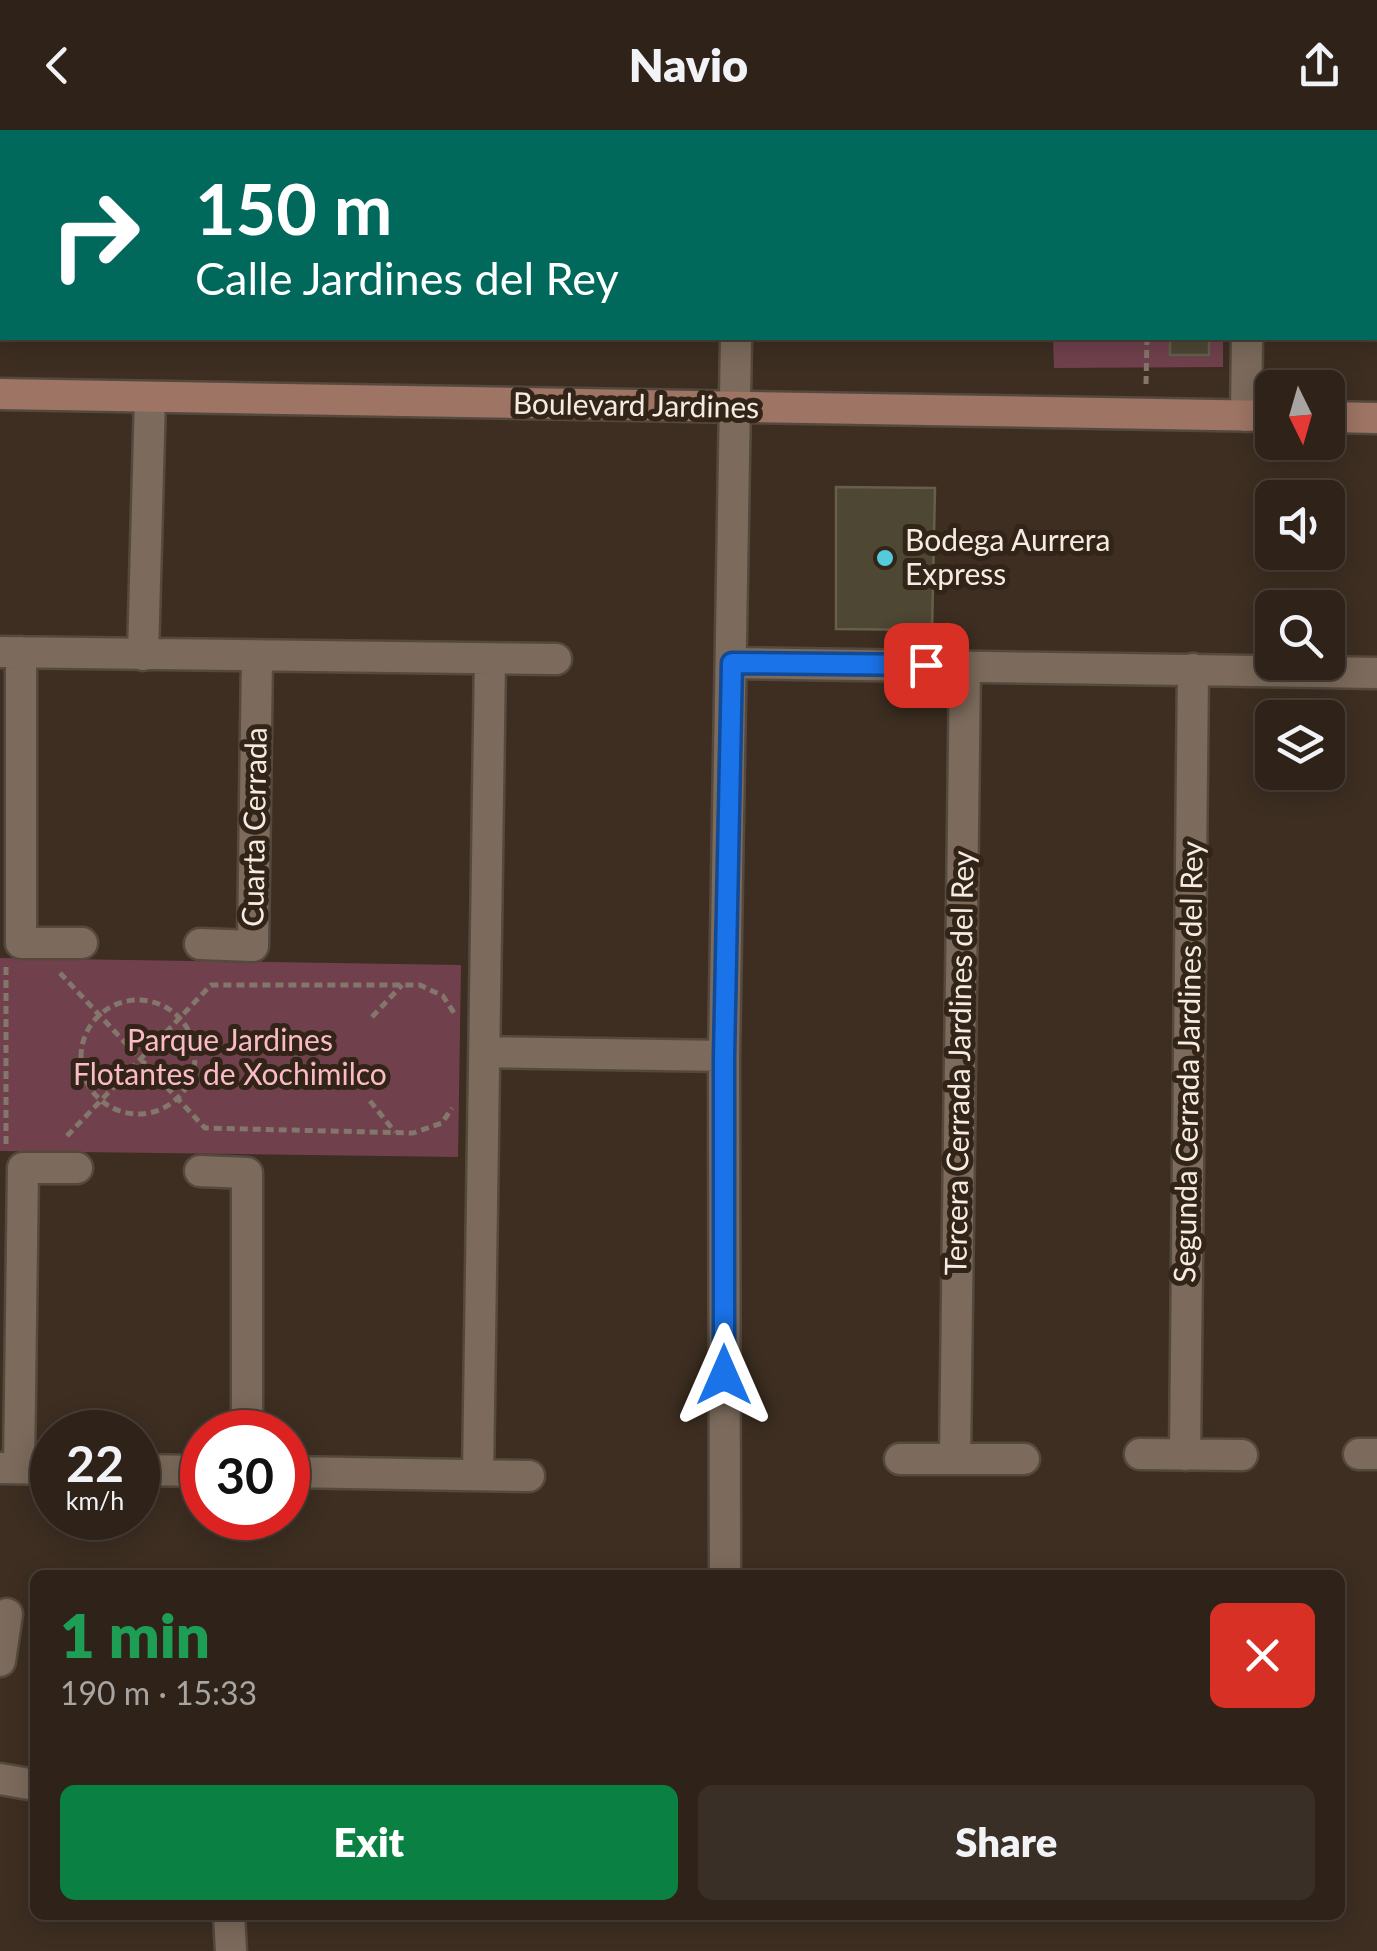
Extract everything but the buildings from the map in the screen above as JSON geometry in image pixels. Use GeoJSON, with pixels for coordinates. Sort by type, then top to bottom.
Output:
{"type":"FeatureCollection","features":[{"type":"Feature","properties":{"kind":"street"},"geometry":{"type":"LineString","coordinates":[[725,1570],[724,1056],[736,340]]}},
{"type":"Feature","properties":{"kind":"street"},"geometry":{"type":"LineString","coordinates":[[1247,340],[1255,390]]}},
{"type":"Feature","properties":{"kind":"street","name":"Boulevard Jardines"},"geometry":{"type":"LineString","coordinates":[[0,394],[1255,416]]}},
{"type":"Feature","properties":{"kind":"street"},"geometry":{"type":"LineString","coordinates":[[143,655],[150,397]]}},
{"type":"Feature","properties":{"kind":"street"},"geometry":{"type":"LineString","coordinates":[[1345,417],[1377,418]]}},
{"type":"Feature","properties":{"kind":"street"},"geometry":{"type":"LineString","coordinates":[[82,944],[21,956],[10,652],[556,658]]}},
{"type":"Feature","properties":{"kind":"street","name":"Cuarta Cerrada"},"geometry":{"type":"LineString","coordinates":[[200,944],[253,946],[257,657]]}},
{"type":"Feature","properties":{"kind":"street"},"geometry":{"type":"LineString","coordinates":[[478,1475],[490,658]]}},
{"type":"Feature","properties":{"kind":"street"},"geometry":{"type":"LineString","coordinates":[[732,663],[1377,674]]}},
{"type":"Feature","properties":{"kind":"street","name":"Tercera Cerrada Jardines del Rey"},"geometry":{"type":"LineString","coordinates":[[955,1459],[965,666]]}},
{"type":"Feature","properties":{"kind":"street","name":"Segunda Cerrada Jardines del Rey"},"geometry":{"type":"LineString","coordinates":[[1186,1455],[1193,669]]}},
{"type":"Feature","properties":{"kind":"street"},"geometry":{"type":"LineString","coordinates":[[484,1052],[724,1056]]}},
{"type":"Feature","properties":{"kind":"street"},"geometry":{"type":"LineString","coordinates":[[10,1468],[20,1154],[77,1168]]}},
{"type":"Feature","properties":{"kind":"street"},"geometry":{"type":"LineString","coordinates":[[200,1171],[248,1173],[247,1410]]}},
{"type":"Feature","properties":{"kind":"street"},"geometry":{"type":"LineString","coordinates":[[1140,1454],[1242,1456]]}},
{"type":"Feature","properties":{"kind":"street"},"geometry":{"type":"LineString","coordinates":[[900,1459],[1024,1459]]}},
{"type":"Feature","properties":{"kind":"street"},"geometry":{"type":"LineString","coordinates":[[310,1472],[529,1476]]}},
{"type":"Feature","properties":{"kind":"street"},"geometry":{"type":"LineString","coordinates":[[0,1660],[7,1614]]}},
{"type":"Feature","properties":{"kind":"street"},"geometry":{"type":"LineString","coordinates":[[0,1780],[30,1784]]}},
{"type":"Feature","properties":{"kind":"street"},"geometry":{"type":"LineString","coordinates":[[229,1920],[231,1951]]}},
{"type":"Feature","properties":{"kind":"path"},"geometry":{"type":"LineString","coordinates":[[1146,340],[1146,414]]}},
{"type":"Feature","properties":{"kind":"path"},"geometry":{"type":"LineString","coordinates":[[2,969],[21,956]]}},
{"type":"Feature","properties":{"kind":"path"},"geometry":{"type":"LineString","coordinates":[[2,969],[21,956]]}},
{"type":"Feature","properties":{"kind":"path"},"geometry":{"type":"LineString","coordinates":[[1,1139],[2,969]]}},
{"type":"Feature","properties":{"kind":"path"},"geometry":{"type":"LineString","coordinates":[[58,970],[205,1128],[413,1133],[442,1123],[455,1103]]}},
{"type":"Feature","properties":{"kind":"path"},"geometry":{"type":"LineString","coordinates":[[372,1018],[402,985]]}},
{"type":"Feature","properties":{"kind":"path"},"geometry":{"type":"LineString","coordinates":[[64,1140],[212,986],[420,985],[443,996],[456,1016]]}},
{"type":"Feature","properties":{"kind":"path"},"geometry":{"type":"LineString","coordinates":[[134,1000],[154,1002],[180,1019],[195,1052],[190,1082],[178,1098],[144,1114],[124,1113],[101,1101],[84,1078],[81,1060],[82,1043],[100,1015],[134,1000]]}},
{"type":"Feature","properties":{"kind":"path"},"geometry":{"type":"LineString","coordinates":[[195,1052],[218,1050]]}},
{"type":"Feature","properties":{"kind":"path"},"geometry":{"type":"LineString","coordinates":[[370,1102],[396,1132]]}},
{"type":"Feature","properties":{"kind":"path"},"geometry":{"type":"LineString","coordinates":[[1,1139],[20,1154]]}},
{"type":"Feature","properties":{"kind":"path"},"geometry":{"type":"LineString","coordinates":[[1,1139],[20,1154]]}},
{"type":"Feature","properties":{"kind":"green space"},"geometry":{"type":"Polygon","coordinates":[[[1053,340],[1223,340],[1223,367],[1054,368],[1053,340]]]}},
{"type":"Feature","properties":{"kind":"green space","name":"Parque Jardines Flotantes de Xochimilco"},"geometry":{"type":"Polygon","coordinates":[[[0,958],[461,965],[458,1157],[0,1151],[0,958]]]}},
{"type":"Feature","properties":{"kind":"place","name":"Bodega Aurrera Express"},"geometry":{"type":"Point","coordinates":[885,558]}},
{"type":"Feature","properties":{"kind":"route"},"geometry":{"type":"LineString","coordinates":[[724,1375],[724,1056],[732,663],[926,665]]}}]}
